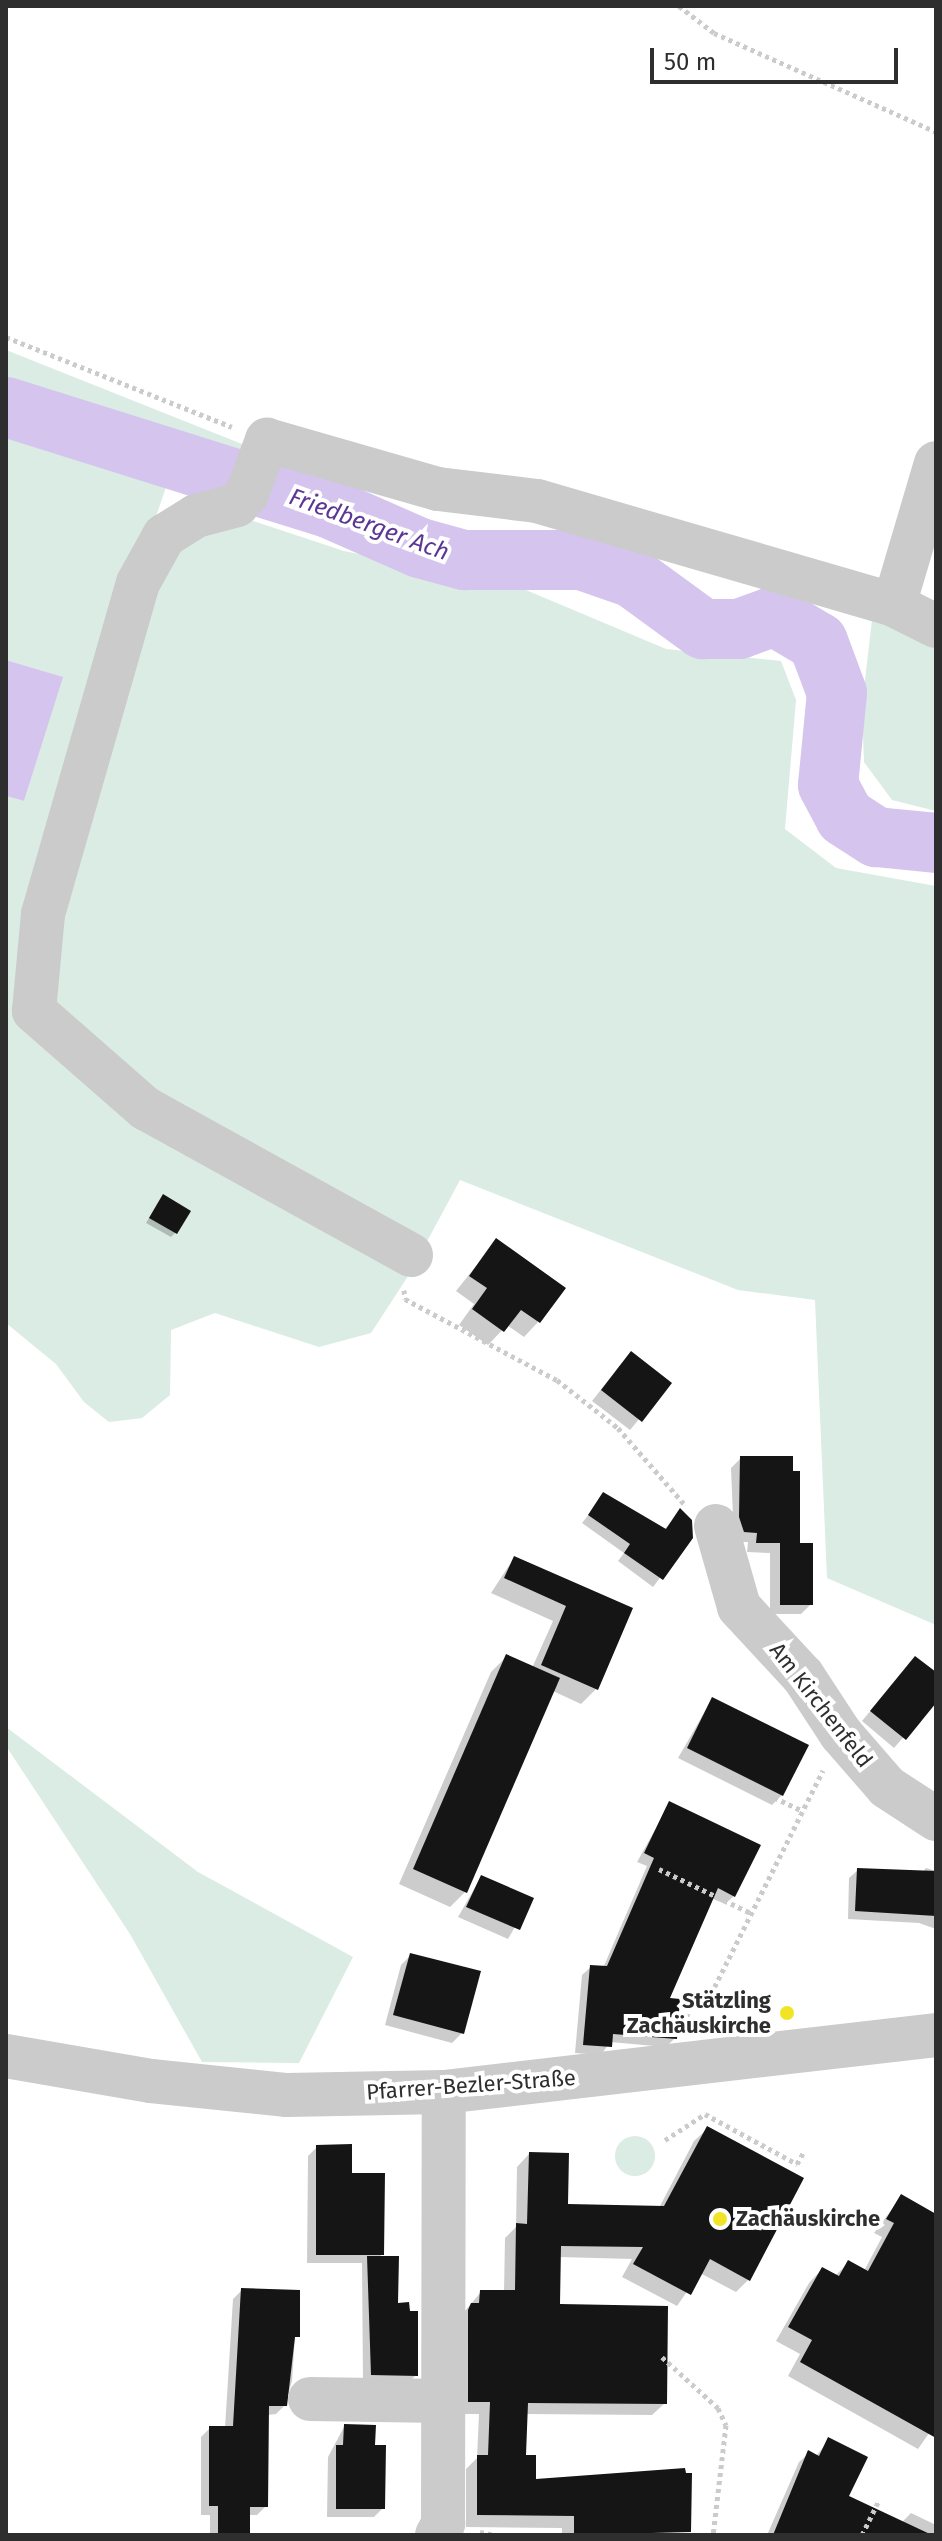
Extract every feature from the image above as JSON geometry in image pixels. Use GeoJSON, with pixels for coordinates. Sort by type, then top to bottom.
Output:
{"type":"FeatureCollection","features":[{"type":"Feature","properties":{"kind":"street"},"geometry":{"type":"LineString","coordinates":[[894,605],[936,463]]}},
{"type":"Feature","properties":{"kind":"street"},"geometry":{"type":"LineString","coordinates":[[406,1252],[146,1109],[34,1011],[43,914],[138,583],[164,536],[196,516],[237,505],[258,465],[537,501],[894,605],[936,626]]}},
{"type":"Feature","properties":{"kind":"street","name":"Am Kirchenfeld"},"geometry":{"type":"LineString","coordinates":[[717,1530],[739,1607],[803,1676],[841,1734],[887,1787],[936,1819]]}},
{"type":"Feature","properties":{"kind":"street","name":"Pfarrer-Bezler-Straße"},"geometry":{"type":"LineString","coordinates":[[6,2056],[151,2081],[287,2095],[444,2092],[936,2035]]}},
{"type":"Feature","properties":{"kind":"street"},"geometry":{"type":"LineString","coordinates":[[437,2535],[443,2524],[444,2092]]}},
{"type":"Feature","properties":{"kind":"street"},"geometry":{"type":"LineString","coordinates":[[310,2399],[443,2401]]}},
{"type":"Feature","properties":{"kind":"path"},"geometry":{"type":"LineString","coordinates":[[679,6],[714,33],[936,132]]}},
{"type":"Feature","properties":{"kind":"path"},"geometry":{"type":"LineString","coordinates":[[6,337],[258,465]]}},
{"type":"Feature","properties":{"kind":"path"},"geometry":{"type":"LineString","coordinates":[[406,1252],[405,1299],[557,1380],[618,1428],[707,1531],[717,1530]]}},
{"type":"Feature","properties":{"kind":"path"},"geometry":{"type":"LineString","coordinates":[[685,2031],[690,1994],[711,1994],[841,1734]]}},
{"type":"Feature","properties":{"kind":"path"},"geometry":{"type":"LineString","coordinates":[[709,1767],[803,1811]]}},
{"type":"Feature","properties":{"kind":"path"},"geometry":{"type":"LineString","coordinates":[[659,1869],[753,1914]]}},
{"type":"Feature","properties":{"kind":"path"},"geometry":{"type":"LineString","coordinates":[[665,2140],[705,2114],[797,2164],[803,2153]]}},
{"type":"Feature","properties":{"kind":"path"},"geometry":{"type":"LineString","coordinates":[[662,2357],[718,2408],[726,2425],[713,2535]]}},
{"type":"Feature","properties":{"kind":"path"},"geometry":{"type":"LineString","coordinates":[[862,2535],[878,2502]]}},
{"type":"Feature","properties":{"kind":"shaded area"},"geometry":{"type":"Polygon","coordinates":[[[6,350],[252,448],[243,471],[6,389],[6,350]]]}},
{"type":"Feature","properties":{"kind":"shaded area"},"geometry":{"type":"Polygon","coordinates":[[[6,418],[172,470],[127,600],[24,1004],[414,1267],[371,1333],[319,1347],[215,1313],[171,1330],[170,1395],[142,1418],[109,1422],[84,1402],[56,1364],[6,1323],[6,796],[24,801],[62,677],[6,660],[6,418]]]}},
{"type":"Feature","properties":{"kind":"shaded area"},"geometry":{"type":"Polygon","coordinates":[[[241,517],[344,551],[514,585],[666,649],[781,661],[796,700],[785,829],[836,868],[936,886],[936,1625],[827,1578],[815,1300],[738,1290],[460,1180],[424,1247],[150,1101],[42,988],[94,766],[170,554],[241,517]]]}},
{"type":"Feature","properties":{"kind":"shaded area"},"geometry":{"type":"Polygon","coordinates":[[[872,620],[936,644],[936,811],[892,800],[864,762],[862,706],[872,620]]]}},
{"type":"Feature","properties":{"kind":"shaded area"},"geometry":{"type":"Polygon","coordinates":[[[6,660],[63,677],[24,801],[6,796],[6,660]]]}},
{"type":"Feature","properties":{"kind":"shaded area"},"geometry":{"type":"Polygon","coordinates":[[[6,1727],[198,1872],[353,1957],[299,2063],[202,2062],[130,1934],[6,1746],[6,1727]]]}},
{"type":"Feature","properties":{"kind":"shaded area"},"geometry":{"type":"Polygon","coordinates":[[[635,2136],[649,2142],[655,2156],[649,2170],[635,2176],[621,2170],[615,2156],[621,2142],[635,2136]]]}},
{"type":"Feature","properties":{"kind":"building"},"geometry":{"type":"Polygon","coordinates":[[[163,1194],[191,1211],[177,1234],[149,1218],[163,1194]]]}},
{"type":"Feature","properties":{"kind":"building"},"geometry":{"type":"Polygon","coordinates":[[[496,1238],[566,1288],[540,1323],[521,1310],[504,1332],[472,1309],[487,1288],[469,1276],[496,1238]]]}},
{"type":"Feature","properties":{"kind":"building"},"geometry":{"type":"Polygon","coordinates":[[[631,1351],[672,1383],[642,1422],[601,1390],[631,1351]]]}},
{"type":"Feature","properties":{"kind":"building"},"geometry":{"type":"Polygon","coordinates":[[[740,1456],[793,1456],[793,1471],[800,1471],[800,1543],[813,1543],[813,1605],[780,1605],[780,1543],[756,1543],[757,1533],[744,1532],[739,1517],[740,1456]]]}},
{"type":"Feature","properties":{"kind":"building"},"geometry":{"type":"Polygon","coordinates":[[[603,1492],[666,1529],[680,1508],[692,1520],[693,1538],[663,1580],[624,1553],[630,1544],[588,1515],[603,1492]]]}},
{"type":"Feature","properties":{"kind":"building"},"geometry":{"type":"Polygon","coordinates":[[[514,1556],[633,1608],[598,1690],[541,1665],[566,1606],[504,1578],[514,1556]]]}},
{"type":"Feature","properties":{"kind":"building"},"geometry":{"type":"Polygon","coordinates":[[[506,1654],[560,1678],[467,1893],[413,1869],[506,1654]]]}},
{"type":"Feature","properties":{"kind":"building"},"geometry":{"type":"Polygon","coordinates":[[[915,1656],[936,1672],[936,1703],[906,1740],[870,1711],[915,1656]]]}},
{"type":"Feature","properties":{"kind":"building"},"geometry":{"type":"Polygon","coordinates":[[[712,1697],[809,1745],[783,1796],[687,1748],[712,1697]]]}},
{"type":"Feature","properties":{"kind":"building"},"geometry":{"type":"Polygon","coordinates":[[[669,1801],[761,1845],[735,1897],[718,1888],[670,1998],[680,1999],[677,2039],[613,2034],[612,2047],[583,2045],[590,1965],[607,1966],[654,1858],[644,1853],[669,1801]]]}},
{"type":"Feature","properties":{"kind":"building"},"geometry":{"type":"Polygon","coordinates":[[[857,1868],[936,1871],[936,1916],[855,1911],[857,1868]]]}},
{"type":"Feature","properties":{"kind":"building"},"geometry":{"type":"Polygon","coordinates":[[[481,1875],[534,1898],[520,1930],[466,1907],[481,1875]]]}},
{"type":"Feature","properties":{"kind":"building"},"geometry":{"type":"Polygon","coordinates":[[[410,1953],[481,1971],[464,2034],[393,2015],[410,1953]]]}},
{"type":"Feature","properties":{"kind":"building"},"geometry":{"type":"Polygon","coordinates":[[[707,2126],[804,2178],[750,2281],[710,2259],[691,2295],[633,2264],[643,2247],[561,2246],[560,2304],[668,2306],[667,2404],[528,2403],[526,2455],[536,2455],[536,2479],[685,2468],[686,2473],[692,2473],[691,2532],[574,2535],[574,2516],[477,2515],[477,2455],[488,2455],[490,2402],[468,2402],[468,2310],[471,2303],[479,2303],[480,2290],[515,2290],[516,2223],[527,2224],[529,2152],[569,2153],[568,2204],[664,2206],[707,2126]]]}},
{"type":"Feature","properties":{"kind":"building"},"geometry":{"type":"Polygon","coordinates":[[[352,2144],[352,2173],[385,2173],[384,2255],[316,2255],[316,2145],[352,2144]]]}},
{"type":"Feature","properties":{"kind":"building"},"geometry":{"type":"Polygon","coordinates":[[[901,2194],[936,2214],[936,2438],[800,2362],[812,2340],[788,2327],[822,2267],[839,2276],[848,2260],[868,2271],[894,2223],[886,2219],[901,2194]]]}},
{"type":"Feature","properties":{"kind":"building"},"geometry":{"type":"Polygon","coordinates":[[[367,2256],[399,2256],[398,2303],[409,2302],[410,2311],[418,2311],[418,2376],[371,2375],[367,2256]]]}},
{"type":"Feature","properties":{"kind":"building"},"geometry":{"type":"Polygon","coordinates":[[[241,2288],[300,2290],[300,2337],[295,2337],[287,2406],[269,2406],[268,2507],[250,2507],[250,2535],[218,2535],[218,2506],[209,2506],[209,2426],[233,2426],[241,2288]]]}},
{"type":"Feature","properties":{"kind":"building"},"geometry":{"type":"Polygon","coordinates":[[[344,2424],[376,2425],[375,2445],[386,2445],[385,2509],[336,2509],[336,2445],[343,2445],[344,2424]]]}},
{"type":"Feature","properties":{"kind":"building"},"geometry":{"type":"Polygon","coordinates":[[[828,2437],[868,2457],[849,2496],[932,2535],[773,2535],[808,2450],[819,2456],[828,2437]]]}},
{"type":"Feature","properties":{"kind":"waterway","name":"Friedberger Ach"},"geometry":{"type":"LineString","coordinates":[[6,407],[331,509],[420,548],[464,560],[581,560],[633,578],[703,629],[739,629],[774,616],[818,642],[837,693],[828,785],[845,817],[876,837],[936,843]]}},
{"type":"Feature","properties":{"kind":"place","name":"Stätzling Zachäuskirche"},"geometry":{"type":"Point","coordinates":[787,2013]}},
{"type":"Feature","properties":{"kind":"place","name":"Zachäuskirche"},"geometry":{"type":"Point","coordinates":[720,2219]}}]}
